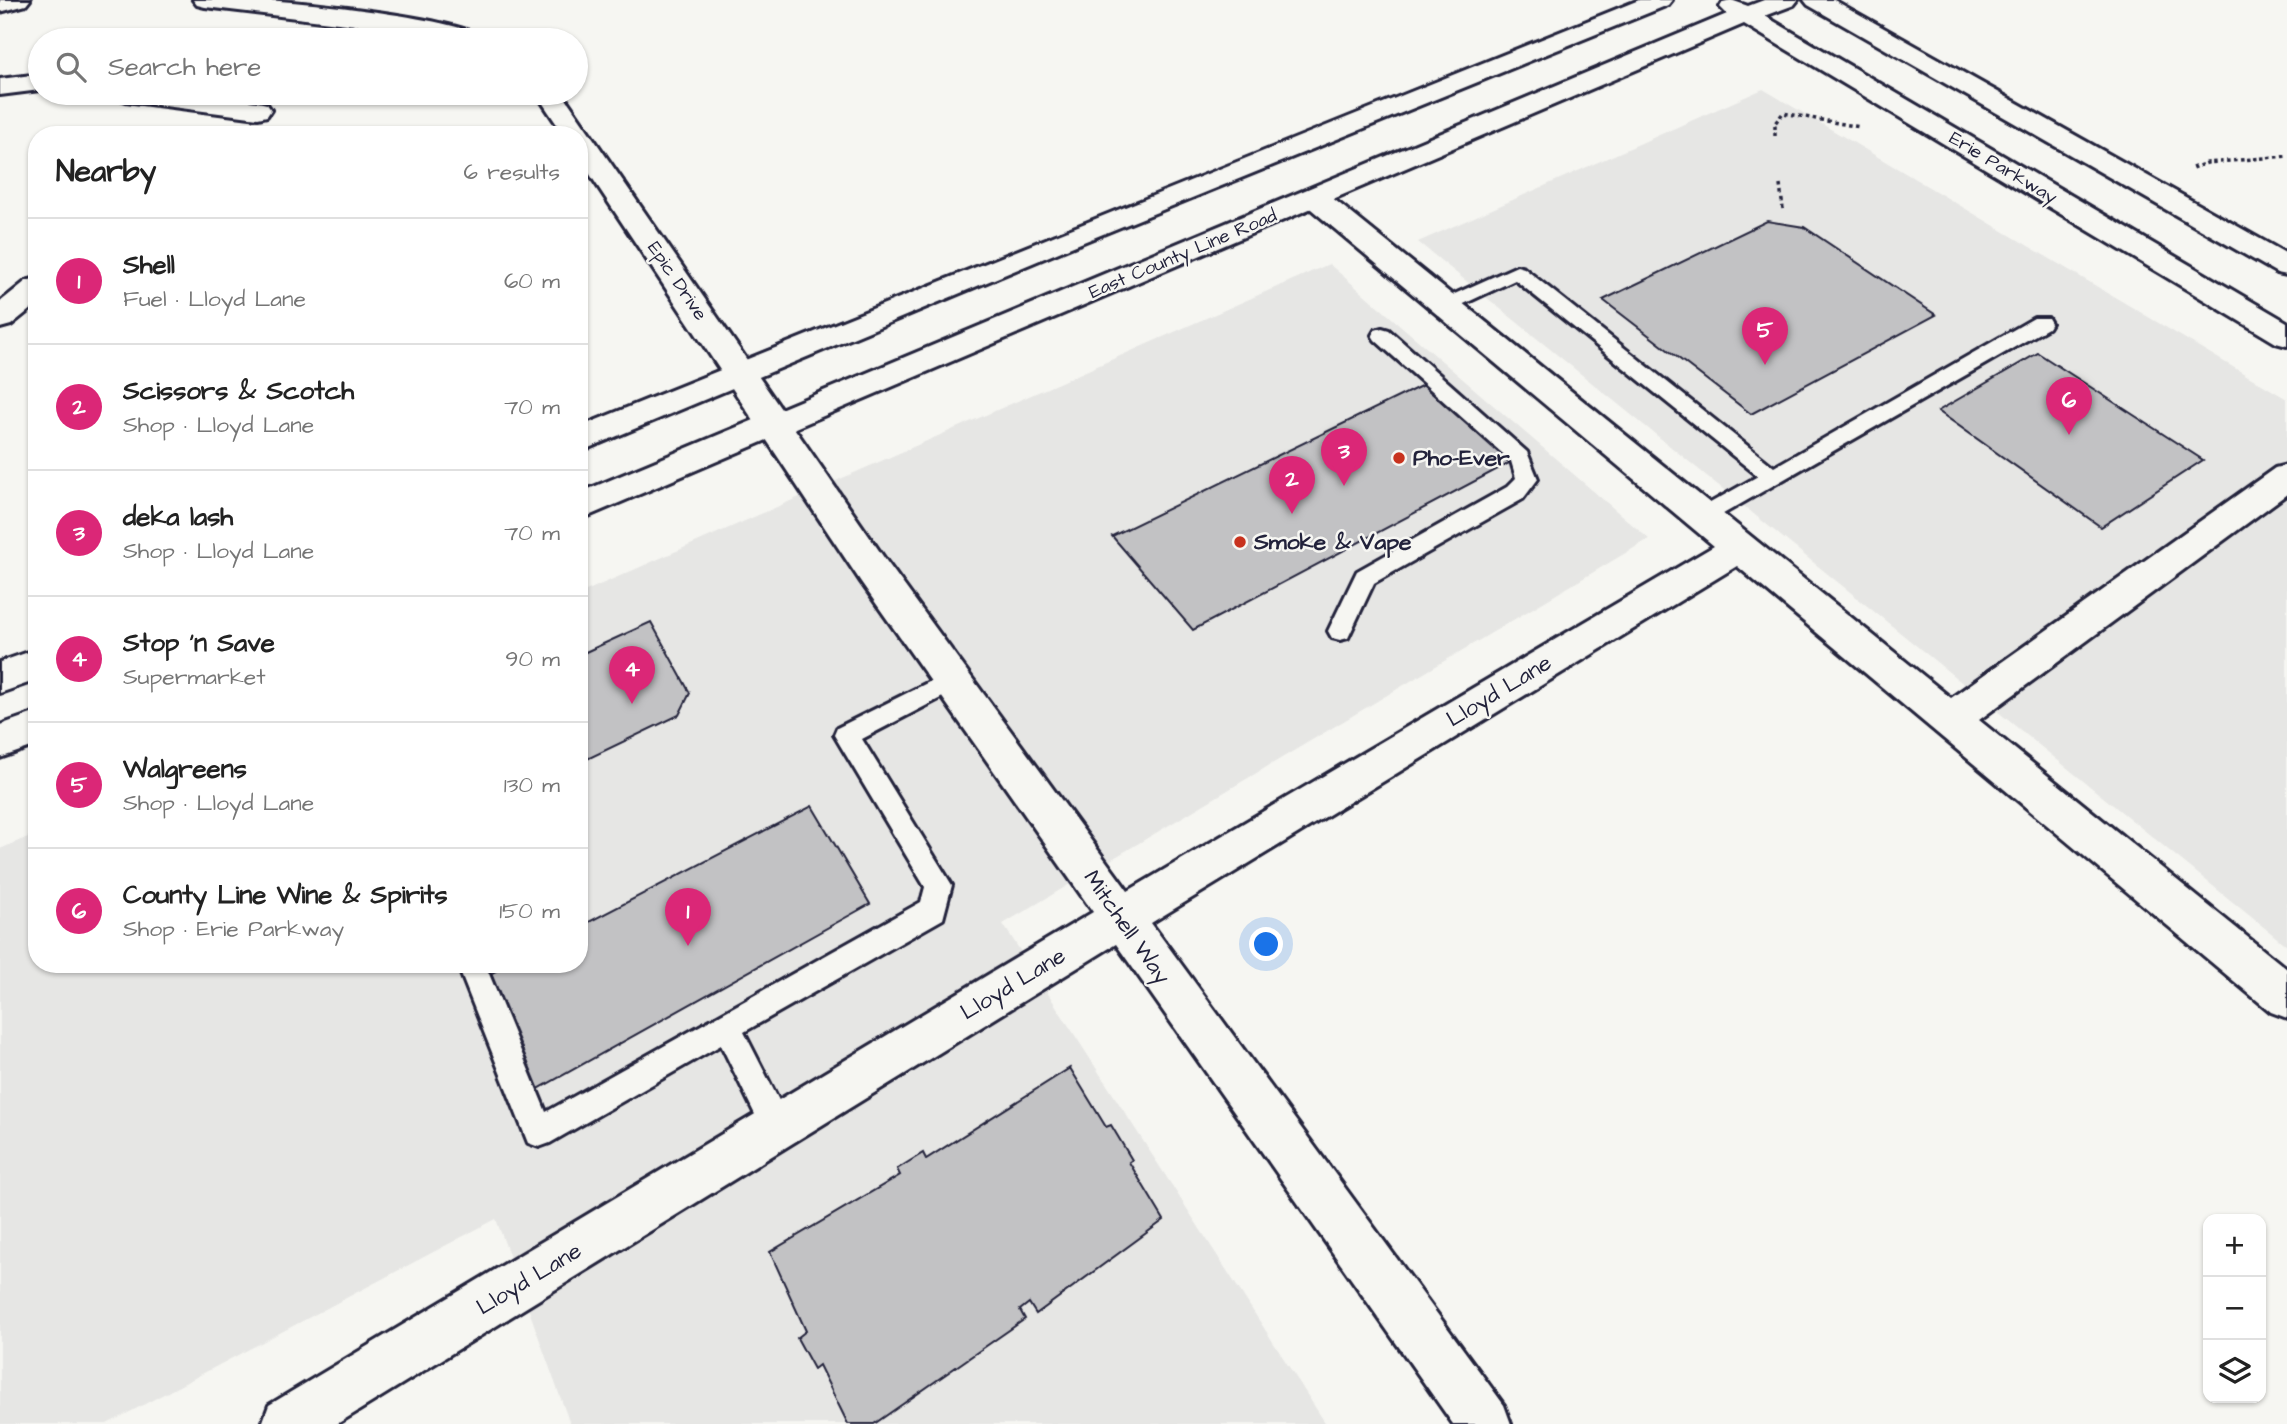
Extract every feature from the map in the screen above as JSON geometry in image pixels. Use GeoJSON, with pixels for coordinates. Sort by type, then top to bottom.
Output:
{"type":"FeatureCollection","features":[{"type":"Feature","properties":{"kind":"street"},"geometry":{"type":"LineString","coordinates":[[0,5],[18,0]]}},
{"type":"Feature","properties":{"kind":"street"},"geometry":{"type":"LineString","coordinates":[[205,0],[431,28]]}},
{"type":"Feature","properties":{"kind":"street"},"geometry":{"type":"LineString","coordinates":[[351,28],[383,0]]}},
{"type":"Feature","properties":{"kind":"street"},"geometry":{"type":"LineString","coordinates":[[588,436],[1660,0]]}},
{"type":"Feature","properties":{"kind":"street","name":"Erie Parkway"},"geometry":{"type":"LineString","coordinates":[[1720,0],[2287,336]]}},
{"type":"Feature","properties":{"kind":"street","name":"East County Line Road"},"geometry":{"type":"LineString","coordinates":[[588,503],[1786,0]]}},
{"type":"Feature","properties":{"kind":"street"},"geometry":{"type":"LineString","coordinates":[[1816,0],[2287,266]]}},
{"type":"Feature","properties":{"kind":"street"},"geometry":{"type":"LineString","coordinates":[[0,87],[28,84]]}},
{"type":"Feature","properties":{"kind":"street"},"geometry":{"type":"LineString","coordinates":[[238,126],[263,105]]}},
{"type":"Feature","properties":{"kind":"street","name":"Epic Drive"},"geometry":{"type":"LineString","coordinates":[[557,105],[571,126]]}},
{"type":"Feature","properties":{"kind":"street","name":"Epic Drive"},"geometry":{"type":"LineString","coordinates":[[588,151],[774,426]]}},
{"type":"Feature","properties":{"kind":"street"},"geometry":{"type":"LineString","coordinates":[[1315,198],[2287,997]]}},
{"type":"Feature","properties":{"kind":"street"},"geometry":{"type":"LineString","coordinates":[[0,317],[28,295]]}},
{"type":"Feature","properties":{"kind":"street","name":"Mitchell Way"},"geometry":{"type":"LineString","coordinates":[[774,426],[951,681],[1485,1424]]}},
{"type":"Feature","properties":{"kind":"street"},"geometry":{"type":"LineString","coordinates":[[1950,720],[2286,478]]}},
{"type":"Feature","properties":{"kind":"street","name":"Lloyd Lane"},"geometry":{"type":"LineString","coordinates":[[288,1424],[1120,918],[1740,547]]}},
{"type":"Feature","properties":{"kind":"street"},"geometry":{"type":"LineString","coordinates":[[0,678],[28,667]]}},
{"type":"Feature","properties":{"kind":"street"},"geometry":{"type":"LineString","coordinates":[[0,742],[28,731]]}},
{"type":"Feature","properties":{"kind":"lane"},"geometry":{"type":"LineString","coordinates":[[1446,305],[1517,272],[1773,477]]}},
{"type":"Feature","properties":{"kind":"lane"},"geometry":{"type":"LineString","coordinates":[[1704,517],[2041,323]]}},
{"type":"Feature","properties":{"kind":"lane"},"geometry":{"type":"LineString","coordinates":[[1340,631],[1364,577],[1515,493],[1527,478],[1520,457],[1382,335]]}},
{"type":"Feature","properties":{"kind":"lane"},"geometry":{"type":"LineString","coordinates":[[475,973],[540,1132],[933,910],[939,885],[846,735],[951,681]]}},
{"type":"Feature","properties":{"kind":"lane"},"geometry":{"type":"LineString","coordinates":[[726,1025],[778,1128]]}},
{"type":"Feature","properties":{"kind":"path"},"geometry":{"type":"LineString","coordinates":[[1775,136],[1775,123],[1783,113],[1798,114],[1842,127],[1866,126]]}},
{"type":"Feature","properties":{"kind":"path"},"geometry":{"type":"LineString","coordinates":[[2141,184],[2207,163],[2287,156]]}},
{"type":"Feature","properties":{"kind":"path"},"geometry":{"type":"LineString","coordinates":[[1780,185],[1783,209]]}},
{"type":"Feature","properties":{"kind":"shaded area"},"geometry":{"type":"Polygon","coordinates":[[[1763,89],[2287,399],[2287,946],[1418,242],[1763,89]]]}},
{"type":"Feature","properties":{"kind":"shaded area"},"geometry":{"type":"Polygon","coordinates":[[[1329,264],[1649,539],[1003,924],[1326,1424],[570,1424],[496,1219],[107,1424],[0,1424],[0,849],[28,837],[28,973],[588,973],[588,590],[1329,264]]]}},
{"type":"Feature","properties":{"kind":"building"},"geometry":{"type":"Polygon","coordinates":[[[1767,221],[1804,227],[1936,315],[1751,414],[1603,300],[1767,221]]]}},
{"type":"Feature","properties":{"kind":"building"},"geometry":{"type":"Polygon","coordinates":[[[2038,353],[2203,460],[2101,527],[1938,411],[2038,353]]]}},
{"type":"Feature","properties":{"kind":"building"},"geometry":{"type":"Polygon","coordinates":[[[1423,385],[1511,462],[1193,630],[1112,536],[1423,385]]]}},
{"type":"Feature","properties":{"kind":"building"},"geometry":{"type":"Polygon","coordinates":[[[651,622],[690,693],[679,715],[588,759],[588,651],[651,622]]]}},
{"type":"Feature","properties":{"kind":"building"},"geometry":{"type":"Polygon","coordinates":[[[812,806],[870,904],[531,1093],[484,977],[492,973],[588,973],[588,922],[812,806]]]}},
{"type":"Feature","properties":{"kind":"building"},"geometry":{"type":"Polygon","coordinates":[[[1070,1068],[1106,1127],[1111,1125],[1132,1160],[1129,1162],[1164,1220],[1036,1314],[1029,1303],[1020,1310],[1025,1319],[874,1424],[848,1424],[819,1365],[814,1369],[797,1338],[806,1331],[770,1252],[900,1175],[897,1169],[923,1153],[926,1159],[1070,1068]]]}},
{"type":"Feature","properties":{"kind":"place","name":"Walgreens"},"geometry":{"type":"Point","coordinates":[1765,365]}},
{"type":"Feature","properties":{"kind":"place","name":"County Line Wine & Spirits"},"geometry":{"type":"Point","coordinates":[2069,435]}},
{"type":"Feature","properties":{"kind":"place","name":"Pho-Ever"},"geometry":{"type":"Point","coordinates":[1399,458]}},
{"type":"Feature","properties":{"kind":"place","name":"deka lash"},"geometry":{"type":"Point","coordinates":[1344,486]}},
{"type":"Feature","properties":{"kind":"place","name":"Scissors & Scotch"},"geometry":{"type":"Point","coordinates":[1292,514]}},
{"type":"Feature","properties":{"kind":"place","name":"Smoke & Vape"},"geometry":{"type":"Point","coordinates":[1240,542]}},
{"type":"Feature","properties":{"kind":"place","name":"Stop 'n Save"},"geometry":{"type":"Point","coordinates":[632,704]}},
{"type":"Feature","properties":{"kind":"place","name":"Shell"},"geometry":{"type":"Point","coordinates":[688,946]}}]}
